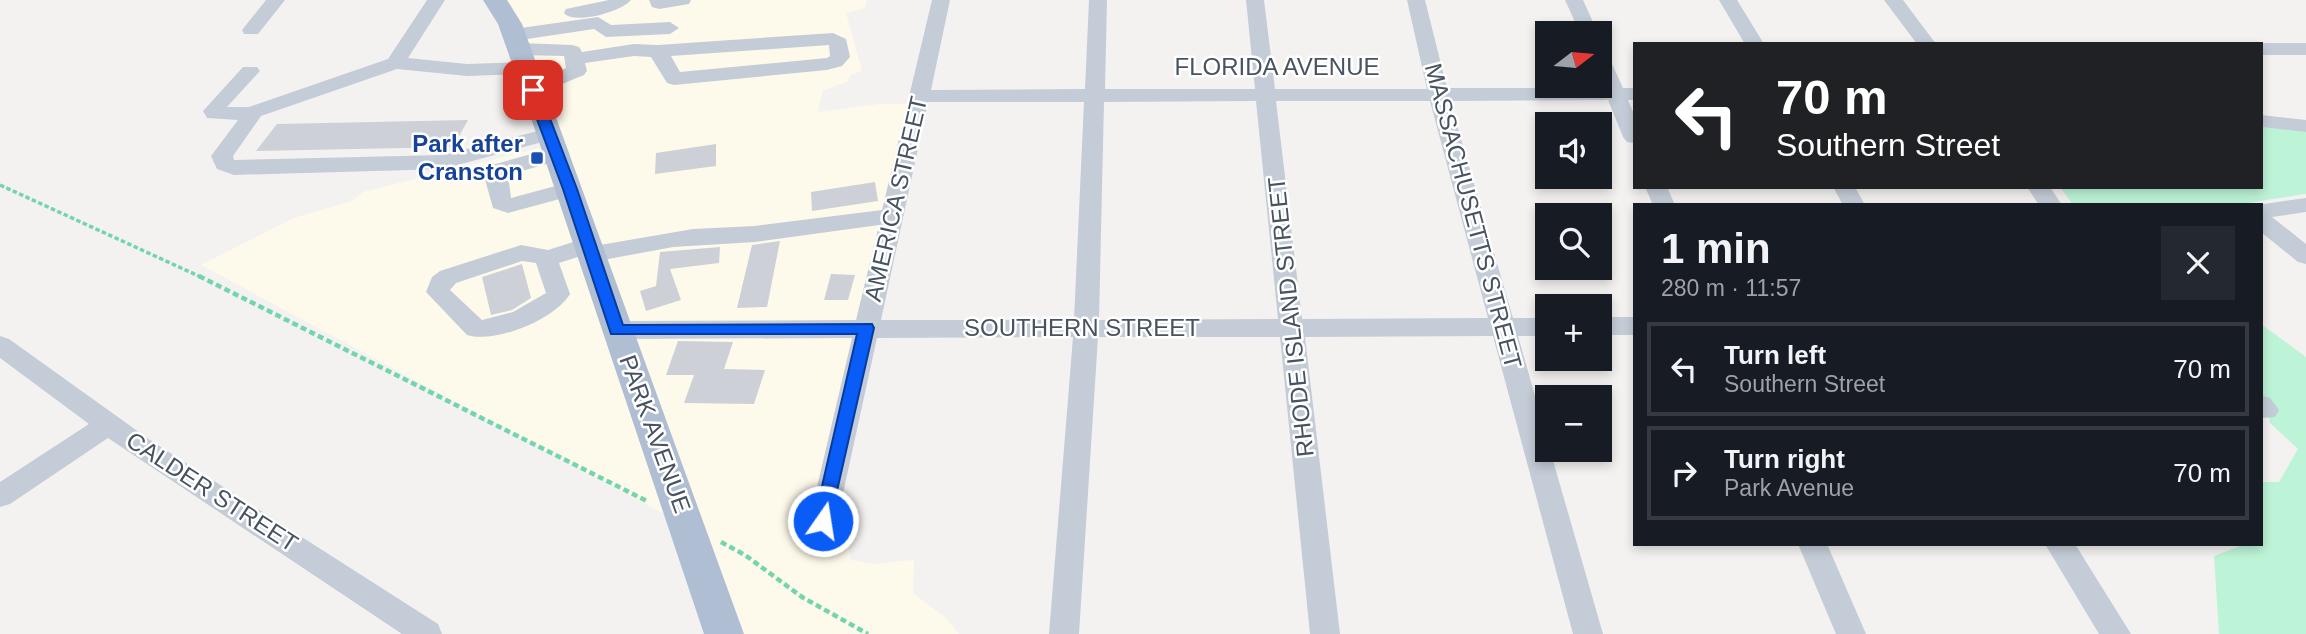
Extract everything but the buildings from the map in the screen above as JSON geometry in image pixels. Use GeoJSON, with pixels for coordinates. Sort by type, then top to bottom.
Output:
{"type":"FeatureCollection","features":[{"type":"Feature","properties":{"kind":"main road","name":"PARK AVENUE"},"geometry":{"type":"LineString","coordinates":[[516,44],[688,522],[724,634]]}},
{"type":"Feature","properties":{"kind":"street"},"geometry":{"type":"LineString","coordinates":[[251,30],[275,0]]}},
{"type":"Feature","properties":{"kind":"street"},"geometry":{"type":"LineString","coordinates":[[395,63],[433,4],[455,0]]}},
{"type":"Feature","properties":{"kind":"street"},"geometry":{"type":"LineString","coordinates":[[250,71],[213,111],[214,114],[254,113],[395,63],[467,70],[516,44],[611,7],[622,0]]}},
{"type":"Feature","properties":{"kind":"street"},"geometry":{"type":"LineString","coordinates":[[658,0],[659,3],[682,0]]}},
{"type":"Feature","properties":{"kind":"street","name":"AMERICA STREET"},"geometry":{"type":"LineString","coordinates":[[823,521],[941,0]]}},
{"type":"Feature","properties":{"kind":"street"},"geometry":{"type":"LineString","coordinates":[[1064,634],[1086,328],[1098,0]]}},
{"type":"Feature","properties":{"kind":"street","name":"RHODE ISLAND STREET"},"geometry":{"type":"LineString","coordinates":[[1255,0],[1325,634]]}},
{"type":"Feature","properties":{"kind":"street","name":"MASSACHUSETTS STREET"},"geometry":{"type":"LineString","coordinates":[[1416,0],[1438,93],[1588,634]]}},
{"type":"Feature","properties":{"kind":"street"},"geometry":{"type":"LineString","coordinates":[[1574,0],[1584,21]]}},
{"type":"Feature","properties":{"kind":"street"},"geometry":{"type":"LineString","coordinates":[[1728,0],[1754,42]]}},
{"type":"Feature","properties":{"kind":"street"},"geometry":{"type":"LineString","coordinates":[[1893,0],[1925,42]]}},
{"type":"Feature","properties":{"kind":"street"},"geometry":{"type":"LineString","coordinates":[[516,44],[598,23],[606,31],[670,28]]}},
{"type":"Feature","properties":{"kind":"street"},"geometry":{"type":"LineString","coordinates":[[516,44],[574,60],[634,50],[658,51],[833,39],[839,43],[841,57],[827,64],[674,79],[658,51]]}},
{"type":"Feature","properties":{"kind":"street"},"geometry":{"type":"LineString","coordinates":[[516,44],[574,60]]}},
{"type":"Feature","properties":{"kind":"street"},"geometry":{"type":"LineString","coordinates":[[2263,49],[2306,49]]}},
{"type":"Feature","properties":{"kind":"street"},"geometry":{"type":"LineString","coordinates":[[1612,75],[1625,94],[1633,132]]}},
{"type":"Feature","properties":{"kind":"street","name":"FLORIDA AVENUE"},"geometry":{"type":"LineString","coordinates":[[919,96],[1625,94]]}},
{"type":"Feature","properties":{"kind":"street"},"geometry":{"type":"LineString","coordinates":[[254,113],[222,156],[225,164],[234,168],[443,162],[553,144]]}},
{"type":"Feature","properties":{"kind":"street"},"geometry":{"type":"LineString","coordinates":[[2263,121],[2306,126]]}},
{"type":"Feature","properties":{"kind":"street"},"geometry":{"type":"LineString","coordinates":[[553,144],[500,170],[495,176],[501,203],[508,206],[570,189]]}},
{"type":"Feature","properties":{"kind":"street"},"geometry":{"type":"LineString","coordinates":[[2040,189],[2050,203]]}},
{"type":"Feature","properties":{"kind":"street"},"geometry":{"type":"LineString","coordinates":[[2263,211],[2306,205]]}},
{"type":"Feature","properties":{"kind":"street"},"geometry":{"type":"LineString","coordinates":[[546,259],[558,294],[556,301],[550,306],[488,329],[476,329],[438,292],[440,283],[448,277],[521,253],[539,255],[546,259],[652,242],[732,233],[755,234],[892,216]]}},
{"type":"Feature","properties":{"kind":"street"},"geometry":{"type":"LineString","coordinates":[[2263,222],[2306,256]]}},
{"type":"Feature","properties":{"kind":"street"},"geometry":{"type":"LineString","coordinates":[[1612,326],[1633,326]]}},
{"type":"Feature","properties":{"kind":"street","name":"SOUTHERN STREET"},"geometry":{"type":"LineString","coordinates":[[617,330],[1535,327]]}},
{"type":"Feature","properties":{"kind":"street","name":"CALDER STREET"},"geometry":{"type":"LineString","coordinates":[[0,345],[139,447],[428,634]]}},
{"type":"Feature","properties":{"kind":"street"},"geometry":{"type":"LineString","coordinates":[[0,496],[109,424]]}},
{"type":"Feature","properties":{"kind":"street"},"geometry":{"type":"LineString","coordinates":[[1813,546],[1851,634]]}},
{"type":"Feature","properties":{"kind":"street"},"geometry":{"type":"LineString","coordinates":[[2060,546],[2116,634]]}},
{"type":"Feature","properties":{"kind":"path"},"geometry":{"type":"LineString","coordinates":[[0,185],[185,269],[651,503]]}},
{"type":"Feature","properties":{"kind":"path"},"geometry":{"type":"LineString","coordinates":[[723,542],[802,597],[868,634]]}},
{"type":"Feature","properties":{"kind":"shaded area"},"geometry":{"type":"Polygon","coordinates":[[[487,0],[867,0],[865,8],[846,13],[862,71],[850,75],[847,82],[823,90],[818,112],[880,104],[915,104],[827,512],[843,522],[851,560],[873,564],[914,560],[913,593],[947,619],[959,634],[714,634],[683,524],[201,265],[294,218],[352,201],[363,192],[547,146],[525,79],[487,0]]]}},
{"type":"Feature","properties":{"kind":"green space"},"geometry":{"type":"Polygon","coordinates":[[[2263,127],[2306,131],[2306,194],[2246,203],[2072,203],[2061,189],[2263,189],[2263,127]]]}},
{"type":"Feature","properties":{"kind":"green space"},"geometry":{"type":"Polygon","coordinates":[[[2263,325],[2306,357],[2306,634],[2219,634],[2214,556],[2240,546],[2263,546],[2263,482],[2279,482],[2298,449],[2270,423],[2263,406],[2263,325]]]}},
{"type":"Feature","properties":{"kind":"place","name":"Park after Cranston"},"geometry":{"type":"Point","coordinates":[537,158]}},
{"type":"Feature","properties":{"kind":"route"},"geometry":{"type":"LineString","coordinates":[[533,90],[570,189],[617,330],[866,328],[823,521]]}}]}
